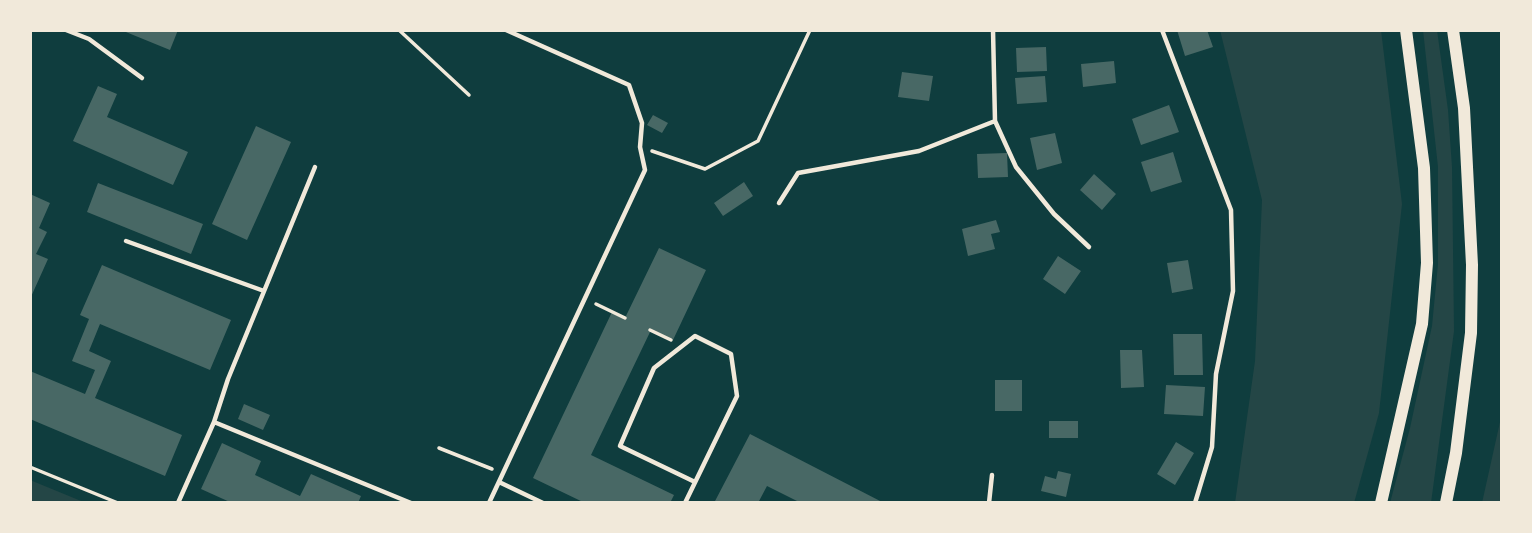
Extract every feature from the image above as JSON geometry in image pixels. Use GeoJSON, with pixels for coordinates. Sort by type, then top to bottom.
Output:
{"type":"FeatureCollection","features":[{"type":"Feature","properties":{"kind":"main road"},"geometry":{"type":"LineString","coordinates":[[1381,503],[1422,324],[1427,263],[1424,168],[1406,30]]}},
{"type":"Feature","properties":{"kind":"main road"},"geometry":{"type":"LineString","coordinates":[[1446,503],[1456,453],[1471,333],[1472,279],[1468,167],[1452,30]]}},
{"type":"Feature","properties":{"kind":"lane"},"geometry":{"type":"LineString","coordinates":[[66,30],[89,39],[142,78]]}},
{"type":"Feature","properties":{"kind":"lane"},"geometry":{"type":"LineString","coordinates":[[489,503],[645,170],[640,147],[642,123],[629,85],[506,30]]}},
{"type":"Feature","properties":{"kind":"lane"},"geometry":{"type":"LineString","coordinates":[[993,30],[995,121],[1016,167],[1054,214],[1089,247]]}},
{"type":"Feature","properties":{"kind":"lane"},"geometry":{"type":"LineString","coordinates":[[1163,30],[1231,210],[1233,291],[1216,374],[1212,447],[1195,503]]}},
{"type":"Feature","properties":{"kind":"lane"},"geometry":{"type":"LineString","coordinates":[[779,203],[799,173],[919,151],[995,121]]}},
{"type":"Feature","properties":{"kind":"lane"},"geometry":{"type":"LineString","coordinates":[[178,503],[214,422],[315,167]]}},
{"type":"Feature","properties":{"kind":"lane"},"geometry":{"type":"LineString","coordinates":[[126,241],[264,291]]}},
{"type":"Feature","properties":{"kind":"lane"},"geometry":{"type":"LineString","coordinates":[[685,503],[737,397],[731,354],[695,336],[654,368],[620,446],[695,482]]}},
{"type":"Feature","properties":{"kind":"lane"},"geometry":{"type":"LineString","coordinates":[[214,422],[411,503]]}},
{"type":"Feature","properties":{"kind":"lane"},"geometry":{"type":"LineString","coordinates":[[989,503],[992,475]]}},
{"type":"Feature","properties":{"kind":"lane"},"geometry":{"type":"LineString","coordinates":[[499,482],[543,503]]}},
{"type":"Feature","properties":{"kind":"path"},"geometry":{"type":"LineString","coordinates":[[398,30],[469,95]]}},
{"type":"Feature","properties":{"kind":"path"},"geometry":{"type":"LineString","coordinates":[[640,147],[705,169],[758,141],[810,30]]}},
{"type":"Feature","properties":{"kind":"path"},"geometry":{"type":"LineString","coordinates":[[585,299],[625,318]]}},
{"type":"Feature","properties":{"kind":"path"},"geometry":{"type":"LineString","coordinates":[[650,330],[683,345]]}},
{"type":"Feature","properties":{"kind":"path"},"geometry":{"type":"LineString","coordinates":[[439,448],[503,474]]}},
{"type":"Feature","properties":{"kind":"path"},"geometry":{"type":"LineString","coordinates":[[30,467],[118,503]]}},
{"type":"Feature","properties":{"kind":"shaded area"},"geometry":{"type":"Polygon","coordinates":[[[1220,30],[1381,30],[1402,204],[1379,413],[1354,503],[1235,503],[1255,361],[1262,200],[1220,30]]]}},
{"type":"Feature","properties":{"kind":"shaded area"},"geometry":{"type":"Polygon","coordinates":[[[1423,30],[1437,30],[1448,110],[1452,167],[1454,331],[1431,503],[1390,503],[1410,428],[1432,326],[1438,264],[1438,167],[1423,30]]]}},
{"type":"Feature","properties":{"kind":"shaded area"},"geometry":{"type":"Polygon","coordinates":[[[1502,413],[1502,503],[1482,503],[1502,413]]]}},
{"type":"Feature","properties":{"kind":"shaded area"},"geometry":{"type":"Polygon","coordinates":[[[30,480],[86,503],[30,503],[30,480]]]}},
{"type":"Feature","properties":{"kind":"building"},"geometry":{"type":"Polygon","coordinates":[[[121,30],[178,30],[170,50],[121,30]]]}},
{"type":"Feature","properties":{"kind":"building"},"geometry":{"type":"Polygon","coordinates":[[[1177,30],[1207,30],[1213,47],[1185,56],[1177,30]]]}},
{"type":"Feature","properties":{"kind":"building"},"geometry":{"type":"Polygon","coordinates":[[[1046,47],[1047,71],[1017,72],[1016,48],[1046,47]]]}},
{"type":"Feature","properties":{"kind":"building"},"geometry":{"type":"Polygon","coordinates":[[[1114,61],[1116,83],[1083,87],[1081,64],[1114,61]]]}},
{"type":"Feature","properties":{"kind":"building"},"geometry":{"type":"Polygon","coordinates":[[[902,72],[933,76],[929,101],[898,97],[902,72]]]}},
{"type":"Feature","properties":{"kind":"building"},"geometry":{"type":"Polygon","coordinates":[[[1045,76],[1047,102],[1017,104],[1015,78],[1045,76]]]}},
{"type":"Feature","properties":{"kind":"building"},"geometry":{"type":"Polygon","coordinates":[[[98,86],[117,94],[107,117],[188,152],[173,185],[73,141],[98,86]]]}},
{"type":"Feature","properties":{"kind":"building"},"geometry":{"type":"Polygon","coordinates":[[[1169,105],[1179,132],[1141,145],[1132,119],[1169,105]]]}},
{"type":"Feature","properties":{"kind":"building"},"geometry":{"type":"Polygon","coordinates":[[[653,115],[668,123],[662,133],[647,125],[653,115]]]}},
{"type":"Feature","properties":{"kind":"building"},"geometry":{"type":"Polygon","coordinates":[[[256,126],[291,142],[247,240],[212,224],[256,126]]]}},
{"type":"Feature","properties":{"kind":"building"},"geometry":{"type":"Polygon","coordinates":[[[1055,133],[1062,163],[1037,170],[1030,138],[1055,133]]]}},
{"type":"Feature","properties":{"kind":"building"},"geometry":{"type":"Polygon","coordinates":[[[1173,152],[1182,182],[1151,192],[1141,162],[1173,152]]]}},
{"type":"Feature","properties":{"kind":"building"},"geometry":{"type":"Polygon","coordinates":[[[1007,153],[1008,177],[978,178],[977,154],[1007,153]]]}},
{"type":"Feature","properties":{"kind":"building"},"geometry":{"type":"Polygon","coordinates":[[[1094,174],[1116,194],[1102,210],[1080,190],[1094,174]]]}},
{"type":"Feature","properties":{"kind":"building"},"geometry":{"type":"Polygon","coordinates":[[[744,182],[753,196],[723,216],[714,203],[744,182]]]}},
{"type":"Feature","properties":{"kind":"building"},"geometry":{"type":"Polygon","coordinates":[[[98,183],[203,224],[191,254],[87,212],[98,183]]]}},
{"type":"Feature","properties":{"kind":"building"},"geometry":{"type":"Polygon","coordinates":[[[30,194],[50,203],[39,228],[47,232],[36,254],[48,259],[30,299],[30,194]]]}},
{"type":"Feature","properties":{"kind":"building"},"geometry":{"type":"Polygon","coordinates":[[[996,220],[1000,232],[991,234],[995,249],[968,256],[962,229],[996,220]]]}},
{"type":"Feature","properties":{"kind":"building"},"geometry":{"type":"Polygon","coordinates":[[[659,248],[706,270],[673,340],[651,330],[591,455],[674,495],[670,503],[585,503],[533,478],[612,312],[625,318],[659,248]]]}},
{"type":"Feature","properties":{"kind":"building"},"geometry":{"type":"Polygon","coordinates":[[[1058,256],[1081,271],[1065,294],[1043,279],[1058,256]]]}},
{"type":"Feature","properties":{"kind":"building"},"geometry":{"type":"Polygon","coordinates":[[[1188,260],[1193,289],[1172,293],[1167,263],[1188,260]]]}},
{"type":"Feature","properties":{"kind":"building"},"geometry":{"type":"Polygon","coordinates":[[[102,265],[231,320],[210,370],[100,324],[89,351],[111,361],[95,398],[182,435],[165,476],[30,419],[30,371],[85,394],[95,370],[72,361],[89,319],[80,315],[102,265]]]}},
{"type":"Feature","properties":{"kind":"building"},"geometry":{"type":"Polygon","coordinates":[[[1173,334],[1202,334],[1203,375],[1174,375],[1173,334]]]}},
{"type":"Feature","properties":{"kind":"building"},"geometry":{"type":"Polygon","coordinates":[[[1120,350],[1142,350],[1144,387],[1121,388],[1120,350]]]}},
{"type":"Feature","properties":{"kind":"building"},"geometry":{"type":"Polygon","coordinates":[[[995,380],[1022,380],[1022,411],[995,411],[995,380]]]}},
{"type":"Feature","properties":{"kind":"building"},"geometry":{"type":"Polygon","coordinates":[[[1166,385],[1205,387],[1203,416],[1164,414],[1166,385]]]}},
{"type":"Feature","properties":{"kind":"building"},"geometry":{"type":"Polygon","coordinates":[[[244,404],[270,415],[263,430],[238,419],[244,404]]]}},
{"type":"Feature","properties":{"kind":"building"},"geometry":{"type":"Polygon","coordinates":[[[1049,421],[1078,421],[1078,438],[1049,438],[1049,421]]]}},
{"type":"Feature","properties":{"kind":"building"},"geometry":{"type":"Polygon","coordinates":[[[750,434],[884,503],[801,503],[767,486],[758,503],[714,503],[750,434]]]}},
{"type":"Feature","properties":{"kind":"building"},"geometry":{"type":"Polygon","coordinates":[[[1176,442],[1194,453],[1175,485],[1157,474],[1176,442]]]}},
{"type":"Feature","properties":{"kind":"building"},"geometry":{"type":"Polygon","coordinates":[[[222,443],[261,461],[255,475],[300,496],[311,474],[361,496],[358,503],[232,503],[201,489],[222,443]]]}},
{"type":"Feature","properties":{"kind":"building"},"geometry":{"type":"Polygon","coordinates":[[[1058,471],[1071,474],[1066,497],[1041,491],[1045,476],[1056,479],[1058,471]]]}}]}
